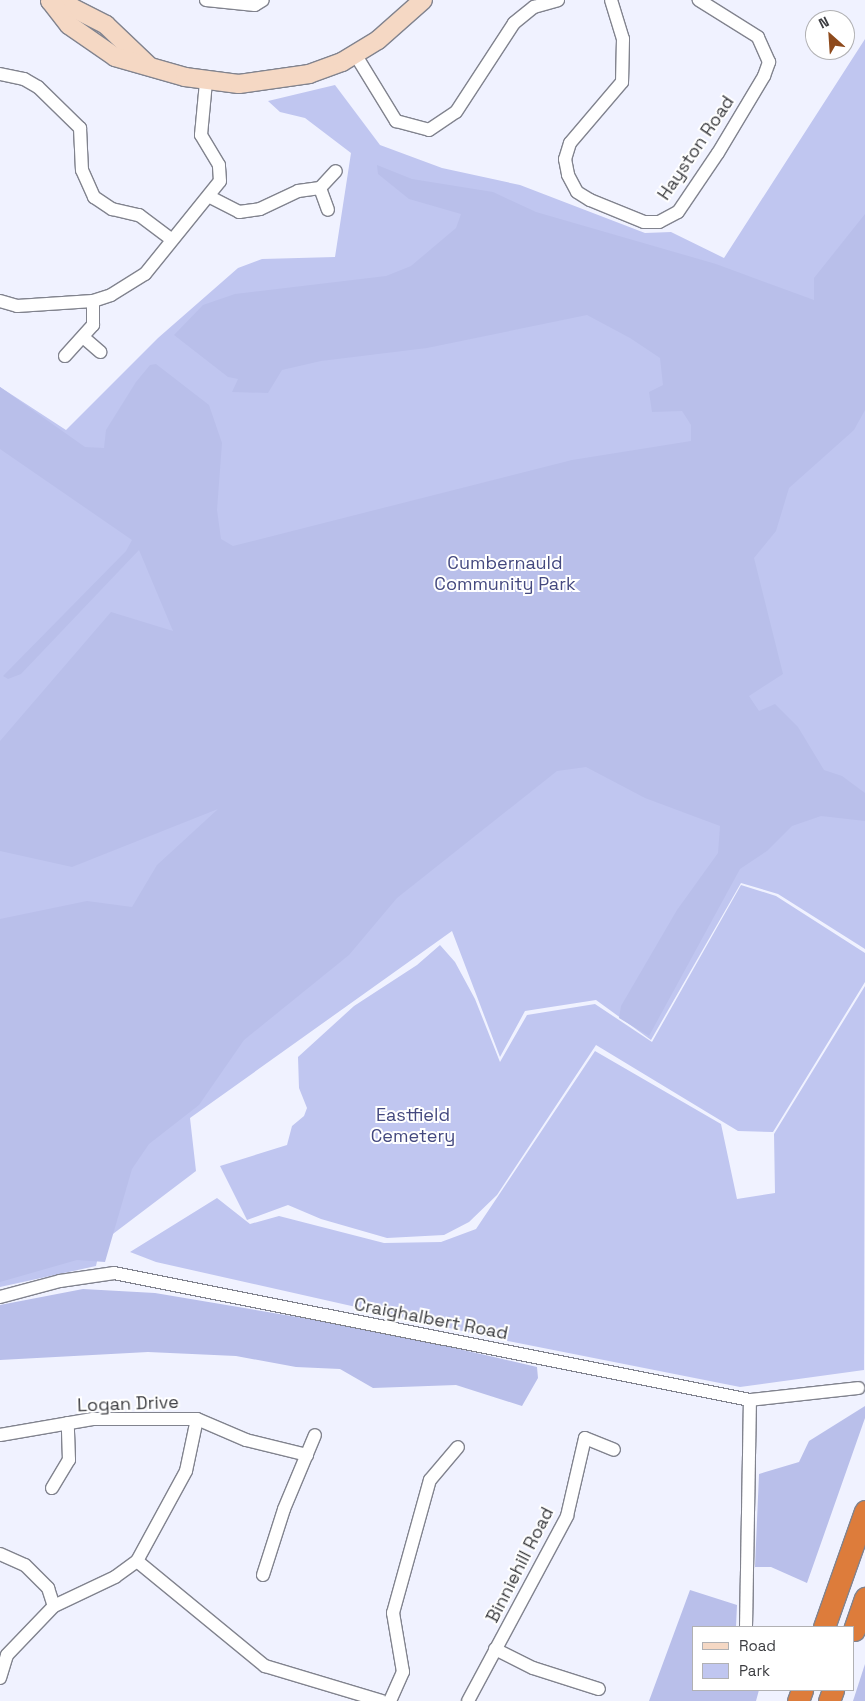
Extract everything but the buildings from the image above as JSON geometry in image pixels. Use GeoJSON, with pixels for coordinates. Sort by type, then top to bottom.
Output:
{"type":"FeatureCollection","features":[{"type":"Feature","properties":{"kind":"highway"},"geometry":{"type":"LineString","coordinates":[[824,1626],[865,1510]]}},
{"type":"Feature","properties":{"kind":"highway"},"geometry":{"type":"LineString","coordinates":[[855,1627],[865,1598]]}},
{"type":"Feature","properties":{"kind":"street"},"geometry":{"type":"LineString","coordinates":[[206,0],[255,5],[263,0]]}},
{"type":"Feature","properties":{"kind":"street"},"geometry":{"type":"LineString","coordinates":[[49,1],[69,25],[92,43],[115,56],[206,82],[271,82],[309,74],[356,54],[400,23],[423,0]]}},
{"type":"Feature","properties":{"kind":"street"},"geometry":{"type":"LineString","coordinates":[[356,54],[396,121],[429,130],[456,112],[514,23],[534,7],[558,0]]}},
{"type":"Feature","properties":{"kind":"street","name":"Hayston Road"},"geometry":{"type":"LineString","coordinates":[[611,0],[623,40],[622,82],[570,143],[566,159],[568,175],[577,192],[590,200],[644,222],[659,222],[678,212],[718,153],[764,76],[768,62],[758,37],[699,0]]}},
{"type":"Feature","properties":{"kind":"street"},"geometry":{"type":"LineString","coordinates":[[0,74],[24,79],[38,87],[80,128],[82,170],[94,197],[112,209],[139,215],[172,239]]}},
{"type":"Feature","properties":{"kind":"street"},"geometry":{"type":"LineString","coordinates":[[0,301],[17,306],[92,301],[111,295],[145,274],[172,239],[210,197],[220,181],[217,159],[201,135],[206,82]]}},
{"type":"Feature","properties":{"kind":"street"},"geometry":{"type":"LineString","coordinates":[[210,197],[239,212],[279,202],[298,191],[320,188],[336,171]]}},
{"type":"Feature","properties":{"kind":"street"},"geometry":{"type":"LineString","coordinates":[[320,188],[328,210]]}},
{"type":"Feature","properties":{"kind":"street"},"geometry":{"type":"LineString","coordinates":[[65,356],[93,325],[92,301]]}},
{"type":"Feature","properties":{"kind":"street"},"geometry":{"type":"LineString","coordinates":[[83,337],[100,352]]}},
{"type":"Feature","properties":{"kind":"street","name":"Craighalbert Road"},"geometry":{"type":"LineString","coordinates":[[0,1297],[60,1281],[114,1273],[750,1400],[858,1388]]}},
{"type":"Feature","properties":{"kind":"street"},"geometry":{"type":"LineString","coordinates":[[746,1626],[750,1400]]}},
{"type":"Feature","properties":{"kind":"street","name":"Logan Drive"},"geometry":{"type":"LineString","coordinates":[[0,1435],[93,1418],[197,1419],[246,1440],[307,1455]]}},
{"type":"Feature","properties":{"kind":"street","name":"Logan Drive"},"geometry":{"type":"LineString","coordinates":[[0,1678],[7,1655],[54,1606],[115,1577],[137,1561],[186,1471],[197,1419]]}},
{"type":"Feature","properties":{"kind":"street"},"geometry":{"type":"LineString","coordinates":[[52,1488],[69,1460],[68,1423]]}},
{"type":"Feature","properties":{"kind":"street"},"geometry":{"type":"LineString","coordinates":[[263,1575],[284,1509],[315,1435]]}},
{"type":"Feature","properties":{"kind":"street","name":"Binniehill Road"},"geometry":{"type":"LineString","coordinates":[[468,1701],[567,1516],[585,1438],[614,1450]]}},
{"type":"Feature","properties":{"kind":"street"},"geometry":{"type":"LineString","coordinates":[[390,1701],[403,1672],[394,1613],[396,1603],[430,1480],[458,1447]]}},
{"type":"Feature","properties":{"kind":"street"},"geometry":{"type":"LineString","coordinates":[[0,1554],[25,1565],[48,1588],[54,1606]]}},
{"type":"Feature","properties":{"kind":"street"},"geometry":{"type":"LineString","coordinates":[[137,1561],[265,1666],[334,1695],[382,1701]]}},
{"type":"Feature","properties":{"kind":"street"},"geometry":{"type":"LineString","coordinates":[[495,1650],[533,1668],[599,1689]]}},
{"type":"Feature","properties":{"kind":"green space","name":"Cumbernauld Community Park"},"geometry":{"type":"Polygon","coordinates":[[[865,39],[865,949],[778,894],[741,883],[651,1040],[596,1000],[525,1011],[500,1057],[452,931],[190,1118],[196,1171],[101,1243],[96,1266],[0,1287],[0,387],[66,430],[158,338],[238,268],[262,259],[335,257],[351,153],[305,118],[280,112],[268,101],[335,85],[380,145],[442,168],[520,185],[645,233],[671,232],[724,258],[851,60],[855,60],[855,55],[865,39]]]}},
{"type":"Feature","properties":{"kind":"green space","name":"Cumbernauld Community Park"},"geometry":{"type":"Polygon","coordinates":[[[377,165],[412,179],[493,192],[536,212],[716,264],[814,300],[814,278],[865,214],[865,410],[854,430],[789,488],[776,531],[754,558],[783,674],[749,696],[759,711],[775,704],[798,727],[824,770],[842,776],[865,793],[865,821],[821,816],[792,826],[767,851],[740,869],[649,1036],[619,1018],[621,1006],[677,910],[718,853],[720,826],[645,798],[586,767],[557,771],[397,898],[349,955],[244,1040],[199,1105],[149,1144],[132,1169],[105,1262],[77,1260],[0,1282],[0,919],[87,901],[132,907],[157,865],[218,809],[72,867],[0,851],[0,741],[111,612],[173,631],[139,550],[21,674],[8,679],[3,676],[126,551],[132,540],[0,449],[0,387],[85,447],[104,448],[106,430],[136,382],[150,365],[156,364],[209,405],[222,443],[217,510],[221,539],[233,546],[572,460],[691,441],[691,425],[682,411],[652,412],[649,392],[663,385],[660,358],[630,338],[587,315],[427,348],[321,361],[282,370],[268,393],[232,392],[238,379],[228,377],[174,335],[203,305],[235,294],[386,276],[411,266],[456,228],[461,214],[409,199],[378,174],[377,165]]]}},
{"type":"Feature","properties":{"kind":"green space","name":"Eastfield Cemetery"},"geometry":{"type":"Polygon","coordinates":[[[741,885],[776,896],[865,953],[865,982],[773,1132],[738,1131],[596,1045],[497,1195],[469,1222],[444,1235],[387,1238],[321,1219],[288,1205],[247,1220],[220,1166],[287,1145],[292,1126],[304,1116],[307,1108],[299,1088],[298,1057],[354,1006],[417,965],[440,945],[455,962],[475,999],[500,1062],[527,1015],[595,1004],[652,1042],[741,885]]]}},
{"type":"Feature","properties":{"kind":"green space"},"geometry":{"type":"Polygon","coordinates":[[[865,986],[864,1370],[740,1387],[498,1339],[156,1262],[130,1252],[217,1198],[250,1224],[279,1216],[384,1243],[441,1242],[476,1229],[595,1051],[721,1124],[737,1199],[775,1193],[774,1134],[865,986]]]}},
{"type":"Feature","properties":{"kind":"green space"},"geometry":{"type":"Polygon","coordinates":[[[83,1289],[155,1293],[381,1331],[537,1367],[538,1378],[522,1406],[456,1385],[373,1388],[340,1369],[296,1367],[236,1356],[148,1352],[0,1360],[0,1305],[83,1289]]]}},
{"type":"Feature","properties":{"kind":"green space"},"geometry":{"type":"Polygon","coordinates":[[[865,1406],[865,1418],[807,1583],[771,1567],[755,1567],[759,1474],[799,1462],[809,1441],[865,1406]]]}},
{"type":"Feature","properties":{"kind":"green space"},"geometry":{"type":"Polygon","coordinates":[[[690,1590],[737,1605],[736,1626],[692,1626],[692,1691],[759,1691],[756,1701],[649,1701],[690,1590]]]}},
{"type":"Feature","properties":{"kind":"green space"},"geometry":{"type":"Polygon","coordinates":[[[865,1664],[865,1701],[853,1701],[865,1664]]]}}]}
